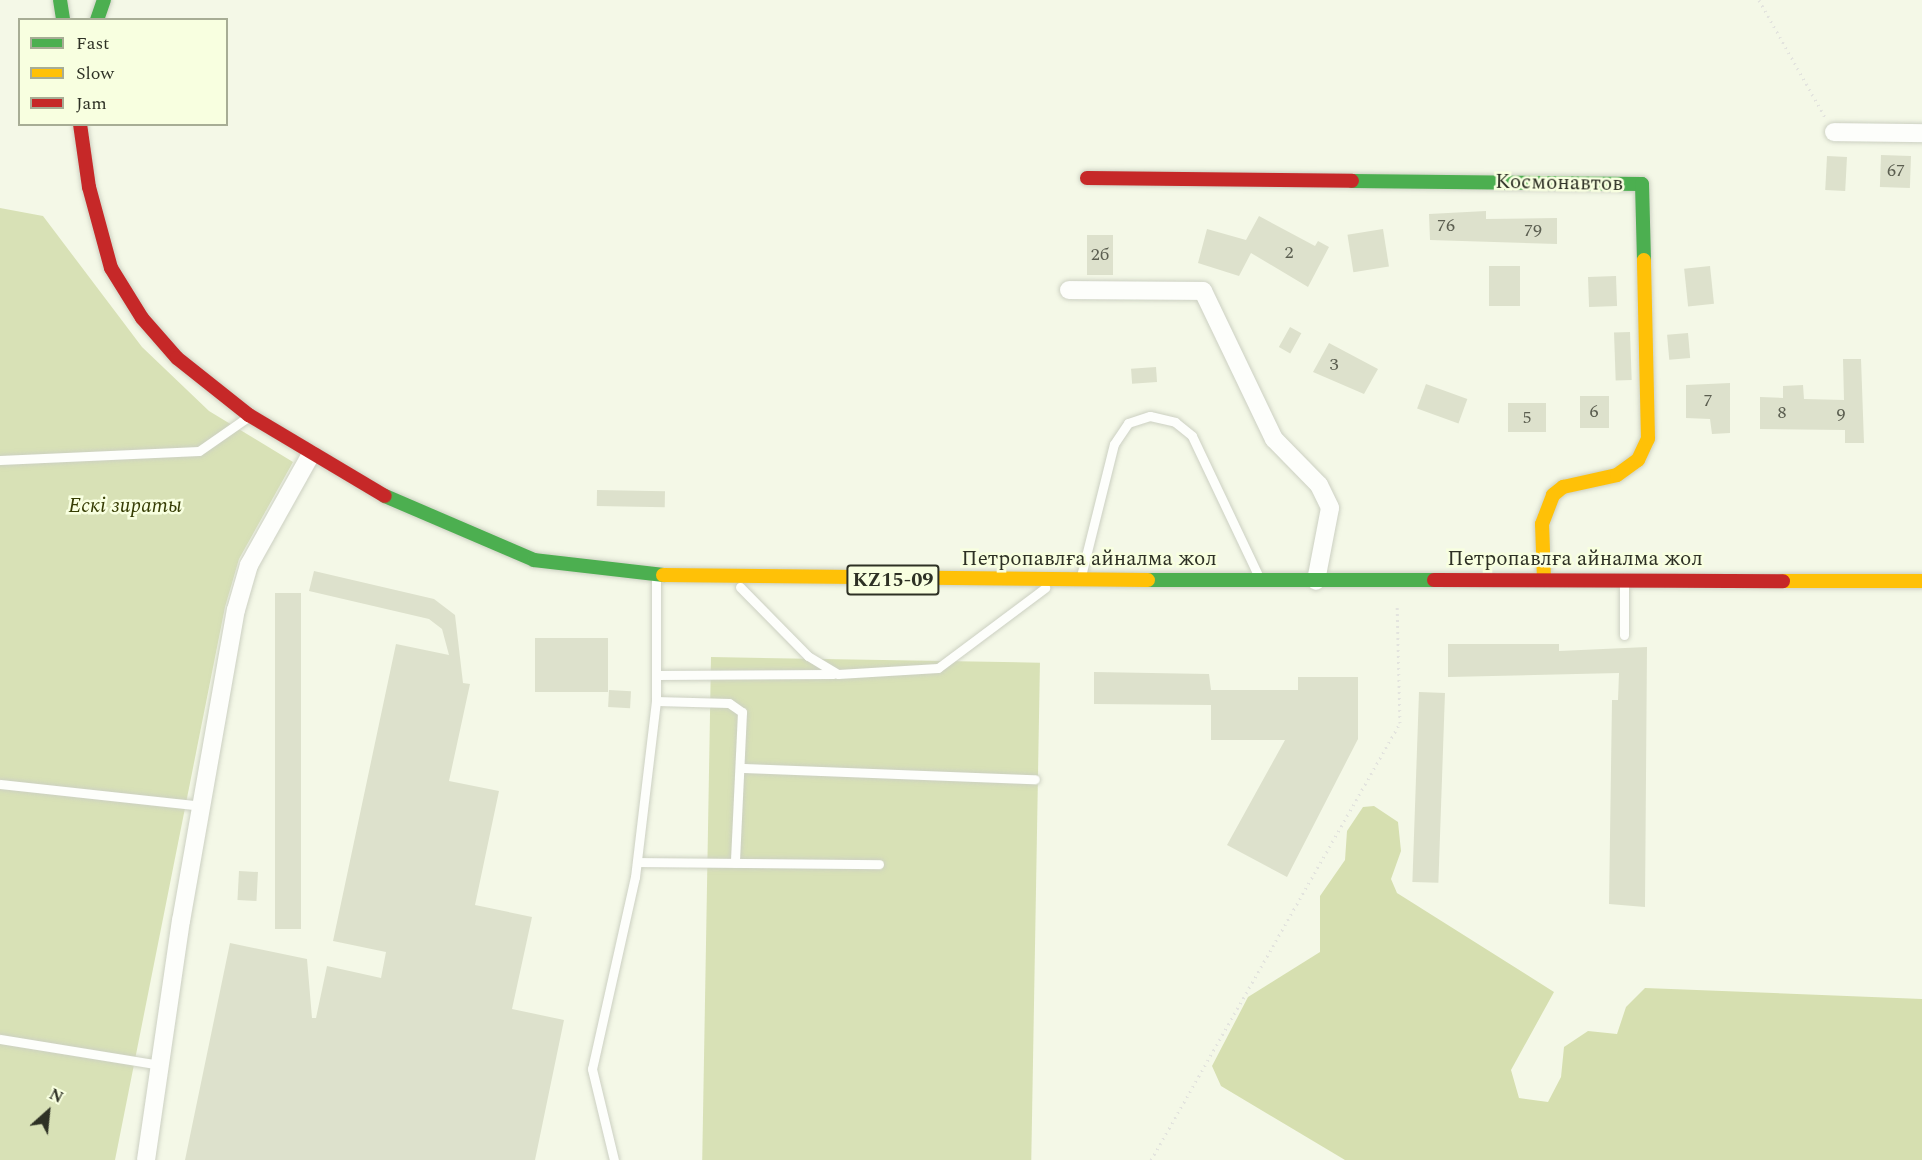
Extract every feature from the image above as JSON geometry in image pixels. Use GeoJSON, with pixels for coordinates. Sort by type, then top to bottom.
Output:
{"type":"FeatureCollection","features":[{"type":"Feature","properties":{"kind":"main road"},"geometry":{"type":"LineString","coordinates":[[60,0],[63,18]]}},
{"type":"Feature","properties":{"kind":"main road"},"geometry":{"type":"LineString","coordinates":[[98,18],[104,0]]}},
{"type":"Feature","properties":{"kind":"main road","name":"Петропавлға айналма жол"},"geometry":{"type":"LineString","coordinates":[[80,126],[98,228],[126,294],[177,358],[249,415],[311,454],[386,497],[493,547],[588,570],[732,579],[1922,581]]}},
{"type":"Feature","properties":{"kind":"main road","name":"Космонавтов"},"geometry":{"type":"LineString","coordinates":[[1087,178],[1642,184],[1648,440],[1638,460],[1617,475],[1563,487],[1553,495],[1542,524],[1544,580]]}},
{"type":"Feature","properties":{"kind":"street"},"geometry":{"type":"LineString","coordinates":[[1834,132],[1922,133]]}},
{"type":"Feature","properties":{"kind":"street"},"geometry":{"type":"LineString","coordinates":[[1069,290],[1203,291],[1274,439],[1319,484],[1330,508],[1316,581]]}},
{"type":"Feature","properties":{"kind":"street"},"geometry":{"type":"LineString","coordinates":[[146,1160],[201,806],[236,610],[249,565],[311,454]]}},
{"type":"Feature","properties":{"kind":"lane"},"geometry":{"type":"LineString","coordinates":[[0,460],[199,451],[249,415]]}},
{"type":"Feature","properties":{"kind":"lane"},"geometry":{"type":"LineString","coordinates":[[1080,581],[1114,444],[1128,423],[1150,416],[1175,422],[1192,436],[1261,581]]}},
{"type":"Feature","properties":{"kind":"lane"},"geometry":{"type":"LineString","coordinates":[[614,1160],[592,1069],[636,862],[656,701],[656,576]]}},
{"type":"Feature","properties":{"kind":"lane"},"geometry":{"type":"LineString","coordinates":[[732,579],[808,656],[838,674]]}},
{"type":"Feature","properties":{"kind":"lane"},"geometry":{"type":"LineString","coordinates":[[656,675],[838,674],[930,670],[947,664],[1055,580]]}},
{"type":"Feature","properties":{"kind":"lane"},"geometry":{"type":"LineString","coordinates":[[1624,580],[1624,635]]}},
{"type":"Feature","properties":{"kind":"lane"},"geometry":{"type":"LineString","coordinates":[[656,701],[736,706],[745,718],[735,863]]}},
{"type":"Feature","properties":{"kind":"lane"},"geometry":{"type":"LineString","coordinates":[[742,768],[1035,779]]}},
{"type":"Feature","properties":{"kind":"lane"},"geometry":{"type":"LineString","coordinates":[[0,784],[201,806]]}},
{"type":"Feature","properties":{"kind":"lane"},"geometry":{"type":"LineString","coordinates":[[636,862],[879,864]]}},
{"type":"Feature","properties":{"kind":"lane"},"geometry":{"type":"LineString","coordinates":[[0,1039],[160,1065]]}},
{"type":"Feature","properties":{"kind":"path"},"geometry":{"type":"LineString","coordinates":[[1759,0],[1834,132]]}},
{"type":"Feature","properties":{"kind":"path"},"geometry":{"type":"LineString","coordinates":[[1151,1160],[1400,723],[1397,580]]}},
{"type":"Feature","properties":{"kind":"green space","name":"Ескі зираты"},"geometry":{"type":"Polygon","coordinates":[[[0,208],[43,216],[142,347],[209,411],[293,462],[239,559],[225,607],[115,1160],[0,1160],[0,208]]]}},
{"type":"Feature","properties":{"kind":"green space"},"geometry":{"type":"Polygon","coordinates":[[[711,657],[1040,663],[1031,1160],[702,1160],[711,657]]]}},
{"type":"Feature","properties":{"kind":"green space"},"geometry":{"type":"Polygon","coordinates":[[[1374,806],[1398,822],[1401,851],[1391,879],[1397,893],[1554,992],[1511,1070],[1519,1098],[1548,1102],[1561,1077],[1564,1047],[1588,1031],[1617,1034],[1626,1007],[1645,988],[1922,999],[1922,1160],[1345,1160],[1221,1086],[1212,1066],[1248,997],[1320,952],[1320,896],[1345,860],[1347,831],[1363,807],[1374,806]]]}},
{"type":"Feature","properties":{"kind":"building"},"geometry":{"type":"Polygon","coordinates":[[[1881,155],[1911,156],[1910,188],[1880,187],[1881,155]]]}},
{"type":"Feature","properties":{"kind":"building"},"geometry":{"type":"Polygon","coordinates":[[[1827,156],[1847,157],[1845,191],[1825,190],[1827,156]]]}},
{"type":"Feature","properties":{"kind":"building"},"geometry":{"type":"Polygon","coordinates":[[[1486,211],[1486,219],[1557,218],[1557,244],[1430,240],[1429,214],[1486,211]]]}},
{"type":"Feature","properties":{"kind":"building"},"geometry":{"type":"Polygon","coordinates":[[[1259,216],[1315,246],[1318,241],[1329,247],[1308,287],[1251,253],[1239,276],[1198,263],[1207,229],[1246,240],[1259,216]]]}},
{"type":"Feature","properties":{"kind":"building"},"geometry":{"type":"Polygon","coordinates":[[[1383,229],[1389,267],[1353,272],[1347,235],[1383,229]]]}},
{"type":"Feature","properties":{"kind":"building"},"geometry":{"type":"Polygon","coordinates":[[[1087,235],[1113,235],[1113,275],[1087,275],[1087,235]]]}},
{"type":"Feature","properties":{"kind":"building"},"geometry":{"type":"Polygon","coordinates":[[[1489,266],[1520,266],[1520,306],[1489,306],[1489,266]]]}},
{"type":"Feature","properties":{"kind":"building"},"geometry":{"type":"Polygon","coordinates":[[[1710,266],[1714,304],[1688,307],[1684,269],[1710,266]]]}},
{"type":"Feature","properties":{"kind":"building"},"geometry":{"type":"Polygon","coordinates":[[[1616,276],[1617,306],[1589,307],[1588,277],[1616,276]]]}},
{"type":"Feature","properties":{"kind":"building"},"geometry":{"type":"Polygon","coordinates":[[[1290,327],[1301,333],[1290,353],[1279,347],[1290,327]]]}},
{"type":"Feature","properties":{"kind":"building"},"geometry":{"type":"Polygon","coordinates":[[[1630,332],[1632,380],[1616,381],[1614,333],[1630,332]]]}},
{"type":"Feature","properties":{"kind":"building"},"geometry":{"type":"Polygon","coordinates":[[[1688,333],[1690,358],[1669,360],[1667,335],[1688,333]]]}},
{"type":"Feature","properties":{"kind":"building"},"geometry":{"type":"Polygon","coordinates":[[[1329,343],[1378,369],[1364,394],[1313,372],[1329,343]]]}},
{"type":"Feature","properties":{"kind":"building"},"geometry":{"type":"Polygon","coordinates":[[[1843,359],[1861,359],[1864,443],[1845,443],[1845,430],[1760,429],[1760,397],[1783,398],[1783,386],[1803,385],[1804,399],[1844,400],[1843,359]]]}},
{"type":"Feature","properties":{"kind":"building"},"geometry":{"type":"Polygon","coordinates":[[[1156,367],[1157,382],[1132,384],[1131,369],[1156,367]]]}},
{"type":"Feature","properties":{"kind":"building"},"geometry":{"type":"Polygon","coordinates":[[[1730,383],[1730,433],[1712,434],[1710,419],[1686,418],[1686,385],[1730,383]]]}},
{"type":"Feature","properties":{"kind":"building"},"geometry":{"type":"Polygon","coordinates":[[[1426,384],[1467,399],[1458,423],[1417,408],[1426,384]]]}},
{"type":"Feature","properties":{"kind":"building"},"geometry":{"type":"Polygon","coordinates":[[[1580,396],[1609,396],[1609,428],[1580,428],[1580,396]]]}},
{"type":"Feature","properties":{"kind":"building"},"geometry":{"type":"Polygon","coordinates":[[[1508,403],[1546,403],[1546,432],[1508,432],[1508,403]]]}},
{"type":"Feature","properties":{"kind":"building"},"geometry":{"type":"Polygon","coordinates":[[[597,490],[665,491],[665,507],[597,506],[597,490]]]}},
{"type":"Feature","properties":{"kind":"building"},"geometry":{"type":"Polygon","coordinates":[[[314,571],[434,599],[455,615],[463,683],[470,684],[449,781],[499,791],[475,905],[532,917],[512,1009],[564,1020],[535,1160],[185,1160],[230,943],[307,959],[312,1018],[316,1018],[327,966],[381,978],[386,952],[333,941],[396,644],[449,655],[442,629],[429,619],[309,591],[314,571]]]}},
{"type":"Feature","properties":{"kind":"building"},"geometry":{"type":"Polygon","coordinates":[[[275,593],[301,593],[301,929],[275,929],[275,593]]]}},
{"type":"Feature","properties":{"kind":"building"},"geometry":{"type":"Polygon","coordinates":[[[535,638],[608,638],[608,692],[535,692],[535,638]]]}},
{"type":"Feature","properties":{"kind":"building"},"geometry":{"type":"Polygon","coordinates":[[[1448,644],[1559,644],[1559,651],[1647,647],[1645,907],[1609,904],[1612,700],[1618,700],[1619,673],[1448,677],[1448,644]]]}},
{"type":"Feature","properties":{"kind":"building"},"geometry":{"type":"Polygon","coordinates":[[[1094,672],[1209,674],[1211,690],[1298,690],[1298,677],[1358,677],[1358,739],[1287,877],[1227,845],[1285,740],[1211,740],[1211,705],[1094,704],[1094,672]]]}},
{"type":"Feature","properties":{"kind":"building"},"geometry":{"type":"Polygon","coordinates":[[[609,690],[631,691],[630,708],[608,707],[609,690]]]}},
{"type":"Feature","properties":{"kind":"building"},"geometry":{"type":"Polygon","coordinates":[[[1419,692],[1445,693],[1438,883],[1412,882],[1419,692]]]}},
{"type":"Feature","properties":{"kind":"building"},"geometry":{"type":"Polygon","coordinates":[[[239,871],[258,872],[256,901],[237,900],[239,871]]]}},
{"type":"Feature","properties":{"kind":"traffic: fast"},"geometry":{"type":"LineString","coordinates":[[60,0],[63,18]]}},
{"type":"Feature","properties":{"kind":"traffic: fast"},"geometry":{"type":"LineString","coordinates":[[98,18],[104,0]]}},
{"type":"Feature","properties":{"kind":"traffic: fast"},"geometry":{"type":"LineString","coordinates":[[1352,181],[1642,184],[1644,260]]}},
{"type":"Feature","properties":{"kind":"traffic: fast"},"geometry":{"type":"LineString","coordinates":[[385,496],[534,560],[663,575]]}},
{"type":"Feature","properties":{"kind":"traffic: fast"},"geometry":{"type":"LineString","coordinates":[[1148,580],[1434,580]]}},
{"type":"Feature","properties":{"kind":"traffic: slow"},"geometry":{"type":"LineString","coordinates":[[1544,580],[1542,524],[1553,495],[1563,487],[1617,475],[1638,460],[1648,439],[1644,260]]}},
{"type":"Feature","properties":{"kind":"traffic: slow"},"geometry":{"type":"LineString","coordinates":[[663,575],[1148,580]]}},
{"type":"Feature","properties":{"kind":"traffic: slow"},"geometry":{"type":"LineString","coordinates":[[1783,581],[1922,581]]}},
{"type":"Feature","properties":{"kind":"traffic: jam"},"geometry":{"type":"LineString","coordinates":[[80,126],[89,187],[111,268],[142,318],[177,358],[249,415],[385,496]]}},
{"type":"Feature","properties":{"kind":"traffic: jam"},"geometry":{"type":"LineString","coordinates":[[1087,178],[1352,181]]}},
{"type":"Feature","properties":{"kind":"traffic: jam"},"geometry":{"type":"LineString","coordinates":[[1434,580],[1783,581]]}}]}
